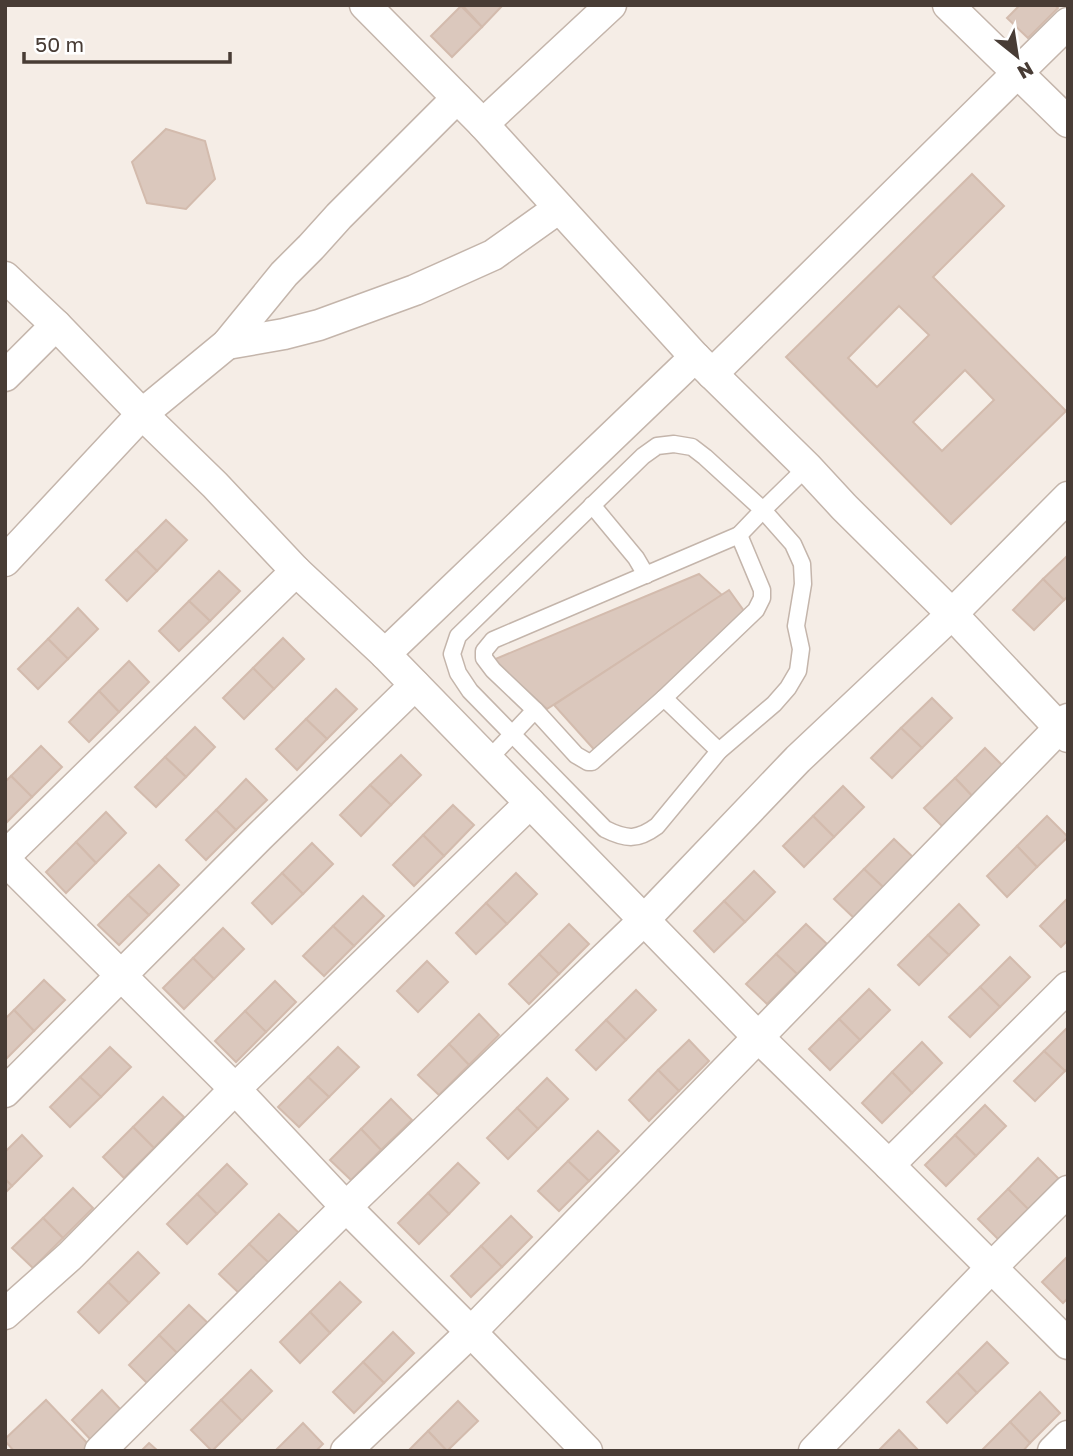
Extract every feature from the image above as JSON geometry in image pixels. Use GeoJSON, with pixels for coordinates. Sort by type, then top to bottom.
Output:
{"type":"FeatureCollection","features":[{"type":"Feature","properties":{"kind":"street"},"geometry":{"type":"LineString","coordinates":[[346,1451],[471,1332],[757,1036],[1065,728],[704,366],[483,124],[365,5]]}},
{"type":"Feature","properties":{"kind":"street"},"geometry":{"type":"LineString","coordinates":[[483,124],[611,5]]}},
{"type":"Feature","properties":{"kind":"street"},"geometry":{"type":"LineString","coordinates":[[948,5],[1068,122]]}},
{"type":"Feature","properties":{"kind":"street"},"geometry":{"type":"LineString","coordinates":[[385,654],[704,366],[1017,74],[1068,23]]}},
{"type":"Feature","properties":{"kind":"street"},"geometry":{"type":"LineString","coordinates":[[5,561],[142,414],[227,344],[284,274],[457,98]]}},
{"type":"Feature","properties":{"kind":"street"},"geometry":{"type":"LineString","coordinates":[[227,344],[319,325],[415,290],[493,255],[559,208]]}},
{"type":"Feature","properties":{"kind":"street"},"geometry":{"type":"LineString","coordinates":[[5,277],[215,485],[296,572],[385,654],[643,921],[1068,1344]]}},
{"type":"Feature","properties":{"kind":"street"},"geometry":{"type":"LineString","coordinates":[[5,376],[56,325]]}},
{"type":"Feature","properties":{"kind":"street"},"geometry":{"type":"LineString","coordinates":[[100,1451],[346,1207],[643,921],[798,759],[952,614],[1068,497]]}},
{"type":"Feature","properties":{"kind":"street"},"geometry":{"type":"LineString","coordinates":[[296,572],[5,858],[235,1089],[580,1448]]}},
{"type":"Feature","properties":{"kind":"street"},"geometry":{"type":"LineString","coordinates":[[5,1092],[415,685]]}},
{"type":"Feature","properties":{"kind":"street"},"geometry":{"type":"LineString","coordinates":[[5,1314],[70,1256],[235,1089],[530,803]]}},
{"type":"Feature","properties":{"kind":"street"},"geometry":{"type":"LineString","coordinates":[[889,1165],[1068,987]]}},
{"type":"Feature","properties":{"kind":"street"},"geometry":{"type":"LineString","coordinates":[[814,1451],[1068,1191]]}},
{"type":"Feature","properties":{"kind":"street"},"geometry":{"type":"LineString","coordinates":[[1053,1451],[1068,1436]]}},
{"type":"Feature","properties":{"kind":"lane"},"geometry":{"type":"LineString","coordinates":[[674,444],[692,447],[763,510],[793,544],[802,564],[803,584],[796,626],[801,649],[798,671],[774,704],[719,751],[657,825],[645,834],[631,838],[617,835],[606,829],[470,691],[458,673],[452,654],[458,636],[643,456],[657,446],[674,444]]}},
{"type":"Feature","properties":{"kind":"lane"},"geometry":{"type":"LineString","coordinates":[[740,535],[762,590],[762,598],[756,610],[593,762],[576,755],[484,658],[484,651],[493,640],[740,535],[807,467]]}},
{"type":"Feature","properties":{"kind":"lane"},"geometry":{"type":"LineString","coordinates":[[592,505],[636,558],[646,575]]}},
{"type":"Feature","properties":{"kind":"lane"},"geometry":{"type":"LineString","coordinates":[[664,698],[719,751]]}},
{"type":"Feature","properties":{"kind":"lane"},"geometry":{"type":"LineString","coordinates":[[488,760],[535,710]]}},
{"type":"Feature","properties":{"kind":"building"},"geometry":{"type":"Polygon","coordinates":[[[462,5],[503,5],[482,27],[462,5]]]}},
{"type":"Feature","properties":{"kind":"building"},"geometry":{"type":"Polygon","coordinates":[[[1020,5],[1055,5],[1058,8],[1028,38],[1007,18],[1020,5]]]}},
{"type":"Feature","properties":{"kind":"building"},"geometry":{"type":"Polygon","coordinates":[[[461,6],[482,27],[452,57],[431,36],[461,6]]]}},
{"type":"Feature","properties":{"kind":"building"},"geometry":{"type":"Polygon","coordinates":[[[166,129],[205,141],[215,179],[186,209],[147,203],[132,162],[166,129]]]}},
{"type":"Feature","properties":{"kind":"building"},"geometry":{"type":"Polygon","coordinates":[[[972,174],[1004,206],[933,277],[1066,411],[951,524],[786,357],[972,174]],[[899,306],[848,358],[877,387],[929,335],[899,306]],[[965,370],[913,422],[942,451],[994,400],[965,370]]]}},
{"type":"Feature","properties":{"kind":"building"},"geometry":{"type":"Polygon","coordinates":[[[166,520],[187,540],[157,571],[136,550],[166,520]]]}},
{"type":"Feature","properties":{"kind":"building"},"geometry":{"type":"Polygon","coordinates":[[[136,550],[157,571],[127,601],[106,580],[136,550]]]}},
{"type":"Feature","properties":{"kind":"building"},"geometry":{"type":"Polygon","coordinates":[[[1068,555],[1068,596],[1064,600],[1043,579],[1068,555]]]}},
{"type":"Feature","properties":{"kind":"building"},"geometry":{"type":"Polygon","coordinates":[[[219,571],[240,591],[210,621],[189,601],[219,571]]]}},
{"type":"Feature","properties":{"kind":"building"},"geometry":{"type":"Polygon","coordinates":[[[699,574],[722,595],[547,709],[493,660],[699,574]]]}},
{"type":"Feature","properties":{"kind":"building"},"geometry":{"type":"Polygon","coordinates":[[[1043,579],[1064,600],[1034,630],[1013,610],[1043,579]]]}},
{"type":"Feature","properties":{"kind":"building"},"geometry":{"type":"Polygon","coordinates":[[[729,590],[744,611],[599,755],[554,705],[729,590]]]}},
{"type":"Feature","properties":{"kind":"building"},"geometry":{"type":"Polygon","coordinates":[[[189,601],[210,621],[179,651],[159,631],[189,601]]]}},
{"type":"Feature","properties":{"kind":"building"},"geometry":{"type":"Polygon","coordinates":[[[78,608],[98,629],[68,659],[48,639],[78,608]]]}},
{"type":"Feature","properties":{"kind":"building"},"geometry":{"type":"Polygon","coordinates":[[[283,638],[304,659],[274,689],[253,668],[283,638]]]}},
{"type":"Feature","properties":{"kind":"building"},"geometry":{"type":"Polygon","coordinates":[[[48,639],[68,659],[38,689],[18,669],[48,639]]]}},
{"type":"Feature","properties":{"kind":"building"},"geometry":{"type":"Polygon","coordinates":[[[129,661],[149,682],[119,712],[99,691],[129,661]]]}},
{"type":"Feature","properties":{"kind":"building"},"geometry":{"type":"Polygon","coordinates":[[[253,668],[274,689],[244,719],[223,698],[253,668]]]}},
{"type":"Feature","properties":{"kind":"building"},"geometry":{"type":"Polygon","coordinates":[[[336,689],[357,709],[327,739],[306,719],[336,689]]]}},
{"type":"Feature","properties":{"kind":"building"},"geometry":{"type":"Polygon","coordinates":[[[99,691],[119,712],[89,742],[69,722],[99,691]]]}},
{"type":"Feature","properties":{"kind":"building"},"geometry":{"type":"Polygon","coordinates":[[[932,698],[952,718],[922,748],[901,728],[932,698]]]}},
{"type":"Feature","properties":{"kind":"building"},"geometry":{"type":"Polygon","coordinates":[[[306,719],[327,739],[297,770],[276,749],[306,719]]]}},
{"type":"Feature","properties":{"kind":"building"},"geometry":{"type":"Polygon","coordinates":[[[195,727],[215,747],[186,777],[165,757],[195,727]]]}},
{"type":"Feature","properties":{"kind":"building"},"geometry":{"type":"Polygon","coordinates":[[[901,728],[922,748],[892,778],[871,758],[901,728]]]}},
{"type":"Feature","properties":{"kind":"building"},"geometry":{"type":"Polygon","coordinates":[[[41,746],[62,767],[32,797],[11,776],[41,746]]]}},
{"type":"Feature","properties":{"kind":"building"},"geometry":{"type":"Polygon","coordinates":[[[985,748],[1005,768],[975,799],[955,778],[985,748]]]}},
{"type":"Feature","properties":{"kind":"building"},"geometry":{"type":"Polygon","coordinates":[[[401,755],[421,775],[391,805],[370,785],[401,755]]]}},
{"type":"Feature","properties":{"kind":"building"},"geometry":{"type":"Polygon","coordinates":[[[165,757],[186,777],[156,807],[135,787],[165,757]]]}},
{"type":"Feature","properties":{"kind":"building"},"geometry":{"type":"Polygon","coordinates":[[[11,776],[32,797],[5,824],[5,782],[11,776]]]}},
{"type":"Feature","properties":{"kind":"building"},"geometry":{"type":"Polygon","coordinates":[[[955,778],[975,799],[945,829],[924,808],[955,778]]]}},
{"type":"Feature","properties":{"kind":"building"},"geometry":{"type":"Polygon","coordinates":[[[246,779],[267,800],[236,830],[216,810],[246,779]]]}},
{"type":"Feature","properties":{"kind":"building"},"geometry":{"type":"Polygon","coordinates":[[[370,785],[391,805],[361,836],[340,815],[370,785]]]}},
{"type":"Feature","properties":{"kind":"building"},"geometry":{"type":"Polygon","coordinates":[[[843,786],[864,807],[834,837],[813,816],[843,786]]]}},
{"type":"Feature","properties":{"kind":"building"},"geometry":{"type":"Polygon","coordinates":[[[453,805],[474,825],[444,856],[423,835],[453,805]]]}},
{"type":"Feature","properties":{"kind":"building"},"geometry":{"type":"Polygon","coordinates":[[[216,810],[236,830],[206,860],[186,840],[216,810]]]}},
{"type":"Feature","properties":{"kind":"building"},"geometry":{"type":"Polygon","coordinates":[[[106,812],[126,833],[96,863],[76,842],[106,812]]]}},
{"type":"Feature","properties":{"kind":"building"},"geometry":{"type":"Polygon","coordinates":[[[813,816],[834,837],[804,867],[783,846],[813,816]]]}},
{"type":"Feature","properties":{"kind":"building"},"geometry":{"type":"Polygon","coordinates":[[[1047,816],[1068,837],[1037,867],[1017,846],[1047,816]]]}},
{"type":"Feature","properties":{"kind":"building"},"geometry":{"type":"Polygon","coordinates":[[[423,835],[444,856],[414,886],[393,865],[423,835]]]}},
{"type":"Feature","properties":{"kind":"building"},"geometry":{"type":"Polygon","coordinates":[[[894,839],[915,859],[885,889],[864,869],[894,839]]]}},
{"type":"Feature","properties":{"kind":"building"},"geometry":{"type":"Polygon","coordinates":[[[76,842],[96,863],[66,893],[46,872],[76,842]]]}},
{"type":"Feature","properties":{"kind":"building"},"geometry":{"type":"Polygon","coordinates":[[[312,843],[333,864],[303,894],[282,873],[312,843]]]}},
{"type":"Feature","properties":{"kind":"building"},"geometry":{"type":"Polygon","coordinates":[[[1017,846],[1037,867],[1007,897],[987,876],[1017,846]]]}},
{"type":"Feature","properties":{"kind":"building"},"geometry":{"type":"Polygon","coordinates":[[[159,865],[179,885],[149,915],[128,895],[159,865]]]}},
{"type":"Feature","properties":{"kind":"building"},"geometry":{"type":"Polygon","coordinates":[[[864,869],[885,889],[855,919],[834,899],[864,869]]]}},
{"type":"Feature","properties":{"kind":"building"},"geometry":{"type":"Polygon","coordinates":[[[754,871],[775,892],[745,922],[724,901],[754,871]]]}},
{"type":"Feature","properties":{"kind":"building"},"geometry":{"type":"Polygon","coordinates":[[[282,873],[303,894],[272,924],[252,903],[282,873]]]}},
{"type":"Feature","properties":{"kind":"building"},"geometry":{"type":"Polygon","coordinates":[[[516,873],[537,894],[507,924],[486,903],[516,873]]]}},
{"type":"Feature","properties":{"kind":"building"},"geometry":{"type":"Polygon","coordinates":[[[128,895],[149,915],[119,945],[98,925],[128,895]]]}},
{"type":"Feature","properties":{"kind":"building"},"geometry":{"type":"Polygon","coordinates":[[[363,896],[384,916],[354,946],[333,926],[363,896]]]}},
{"type":"Feature","properties":{"kind":"building"},"geometry":{"type":"Polygon","coordinates":[[[1068,898],[1068,940],[1061,947],[1040,926],[1068,898]]]}},
{"type":"Feature","properties":{"kind":"building"},"geometry":{"type":"Polygon","coordinates":[[[724,901],[745,922],[714,952],[694,931],[724,901]]]}},
{"type":"Feature","properties":{"kind":"building"},"geometry":{"type":"Polygon","coordinates":[[[486,903],[507,924],[476,954],[456,933],[486,903]]]}},
{"type":"Feature","properties":{"kind":"building"},"geometry":{"type":"Polygon","coordinates":[[[959,904],[979,925],[949,955],[928,935],[959,904]]]}},
{"type":"Feature","properties":{"kind":"building"},"geometry":{"type":"Polygon","coordinates":[[[569,924],[589,944],[559,974],[539,954],[569,924]]]}},
{"type":"Feature","properties":{"kind":"building"},"geometry":{"type":"Polygon","coordinates":[[[806,924],[827,944],[797,974],[776,954],[806,924]]]}},
{"type":"Feature","properties":{"kind":"building"},"geometry":{"type":"Polygon","coordinates":[[[333,926],[354,946],[324,976],[303,956],[333,926]]]}},
{"type":"Feature","properties":{"kind":"building"},"geometry":{"type":"Polygon","coordinates":[[[223,928],[244,949],[214,979],[193,958],[223,928]]]}},
{"type":"Feature","properties":{"kind":"building"},"geometry":{"type":"Polygon","coordinates":[[[928,935],[949,955],[919,985],[898,965],[928,935]]]}},
{"type":"Feature","properties":{"kind":"building"},"geometry":{"type":"Polygon","coordinates":[[[539,954],[559,974],[529,1004],[509,984],[539,954]]]}},
{"type":"Feature","properties":{"kind":"building"},"geometry":{"type":"Polygon","coordinates":[[[776,954],[797,974],[767,1004],[746,984],[776,954]]]}},
{"type":"Feature","properties":{"kind":"building"},"geometry":{"type":"Polygon","coordinates":[[[1010,957],[1030,977],[1000,1007],[980,987],[1010,957]]]}},
{"type":"Feature","properties":{"kind":"building"},"geometry":{"type":"Polygon","coordinates":[[[193,958],[214,979],[184,1009],[163,988],[193,958]]]}},
{"type":"Feature","properties":{"kind":"building"},"geometry":{"type":"Polygon","coordinates":[[[427,961],[448,982],[418,1012],[397,991],[427,961]]]}},
{"type":"Feature","properties":{"kind":"building"},"geometry":{"type":"Polygon","coordinates":[[[44,980],[65,1000],[34,1031],[14,1010],[44,980]]]}},
{"type":"Feature","properties":{"kind":"building"},"geometry":{"type":"Polygon","coordinates":[[[275,981],[296,1002],[266,1032],[245,1011],[275,981]]]}},
{"type":"Feature","properties":{"kind":"building"},"geometry":{"type":"Polygon","coordinates":[[[980,987],[1000,1007],[970,1037],[949,1017],[980,987]]]}},
{"type":"Feature","properties":{"kind":"building"},"geometry":{"type":"Polygon","coordinates":[[[869,989],[890,1010],[860,1040],[839,1019],[869,989]]]}},
{"type":"Feature","properties":{"kind":"building"},"geometry":{"type":"Polygon","coordinates":[[[636,990],[656,1010],[626,1040],[606,1020],[636,990]]]}},
{"type":"Feature","properties":{"kind":"building"},"geometry":{"type":"Polygon","coordinates":[[[14,1010],[34,1031],[5,1060],[5,1019],[14,1010]]]}},
{"type":"Feature","properties":{"kind":"building"},"geometry":{"type":"Polygon","coordinates":[[[245,1011],[266,1032],[236,1062],[215,1041],[245,1011]]]}},
{"type":"Feature","properties":{"kind":"building"},"geometry":{"type":"Polygon","coordinates":[[[479,1014],[499,1035],[469,1065],[449,1044],[479,1014]]]}},
{"type":"Feature","properties":{"kind":"building"},"geometry":{"type":"Polygon","coordinates":[[[839,1019],[860,1040],[830,1070],[809,1049],[839,1019]]]}},
{"type":"Feature","properties":{"kind":"building"},"geometry":{"type":"Polygon","coordinates":[[[606,1020],[626,1040],[596,1070],[576,1050],[606,1020]]]}},
{"type":"Feature","properties":{"kind":"building"},"geometry":{"type":"Polygon","coordinates":[[[1068,1027],[1068,1068],[1065,1071],[1044,1051],[1068,1027]]]}},
{"type":"Feature","properties":{"kind":"building"},"geometry":{"type":"Polygon","coordinates":[[[689,1040],[709,1061],[679,1091],[658,1070],[689,1040]]]}},
{"type":"Feature","properties":{"kind":"building"},"geometry":{"type":"Polygon","coordinates":[[[922,1042],[942,1063],[912,1093],[892,1072],[922,1042]]]}},
{"type":"Feature","properties":{"kind":"building"},"geometry":{"type":"Polygon","coordinates":[[[449,1044],[469,1065],[439,1095],[418,1075],[449,1044]]]}},
{"type":"Feature","properties":{"kind":"building"},"geometry":{"type":"Polygon","coordinates":[[[110,1047],[131,1067],[101,1097],[80,1077],[110,1047]]]}},
{"type":"Feature","properties":{"kind":"building"},"geometry":{"type":"Polygon","coordinates":[[[338,1047],[359,1067],[329,1097],[308,1077],[338,1047]]]}},
{"type":"Feature","properties":{"kind":"building"},"geometry":{"type":"Polygon","coordinates":[[[1044,1051],[1065,1071],[1035,1101],[1014,1081],[1044,1051]]]}},
{"type":"Feature","properties":{"kind":"building"},"geometry":{"type":"Polygon","coordinates":[[[658,1070],[679,1091],[649,1121],[629,1100],[658,1070]]]}},
{"type":"Feature","properties":{"kind":"building"},"geometry":{"type":"Polygon","coordinates":[[[892,1072],[912,1093],[882,1123],[862,1103],[892,1072]]]}},
{"type":"Feature","properties":{"kind":"building"},"geometry":{"type":"Polygon","coordinates":[[[80,1077],[101,1097],[70,1127],[50,1107],[80,1077]]]}},
{"type":"Feature","properties":{"kind":"building"},"geometry":{"type":"Polygon","coordinates":[[[308,1077],[329,1097],[299,1127],[278,1107],[308,1077]]]}},
{"type":"Feature","properties":{"kind":"building"},"geometry":{"type":"Polygon","coordinates":[[[547,1078],[568,1099],[538,1129],[517,1108],[547,1078]]]}},
{"type":"Feature","properties":{"kind":"building"},"geometry":{"type":"Polygon","coordinates":[[[163,1097],[184,1117],[154,1148],[133,1127],[163,1097]]]}},
{"type":"Feature","properties":{"kind":"building"},"geometry":{"type":"Polygon","coordinates":[[[391,1099],[412,1120],[381,1150],[361,1129],[391,1099]]]}},
{"type":"Feature","properties":{"kind":"building"},"geometry":{"type":"Polygon","coordinates":[[[985,1105],[1006,1126],[976,1156],[955,1135],[985,1105]]]}},
{"type":"Feature","properties":{"kind":"building"},"geometry":{"type":"Polygon","coordinates":[[[517,1108],[538,1129],[508,1159],[487,1138],[517,1108]]]}},
{"type":"Feature","properties":{"kind":"building"},"geometry":{"type":"Polygon","coordinates":[[[133,1127],[154,1148],[124,1178],[103,1157],[133,1127]]]}},
{"type":"Feature","properties":{"kind":"building"},"geometry":{"type":"Polygon","coordinates":[[[361,1129],[381,1150],[351,1180],[330,1160],[361,1129]]]}},
{"type":"Feature","properties":{"kind":"building"},"geometry":{"type":"Polygon","coordinates":[[[598,1131],[619,1151],[589,1181],[568,1161],[598,1131]]]}},
{"type":"Feature","properties":{"kind":"building"},"geometry":{"type":"Polygon","coordinates":[[[22,1135],[42,1156],[12,1186],[5,1179],[5,1152],[22,1135]]]}},
{"type":"Feature","properties":{"kind":"building"},"geometry":{"type":"Polygon","coordinates":[[[955,1135],[976,1156],[946,1186],[925,1165],[955,1135]]]}},
{"type":"Feature","properties":{"kind":"building"},"geometry":{"type":"Polygon","coordinates":[[[1038,1158],[1059,1179],[1028,1209],[1008,1189],[1038,1158]]]}},
{"type":"Feature","properties":{"kind":"building"},"geometry":{"type":"Polygon","coordinates":[[[568,1161],[589,1181],[559,1211],[538,1191],[568,1161]]]}},
{"type":"Feature","properties":{"kind":"building"},"geometry":{"type":"Polygon","coordinates":[[[458,1163],[479,1183],[449,1214],[428,1193],[458,1163]]]}},
{"type":"Feature","properties":{"kind":"building"},"geometry":{"type":"Polygon","coordinates":[[[227,1164],[247,1184],[217,1214],[197,1194],[227,1164]]]}},
{"type":"Feature","properties":{"kind":"building"},"geometry":{"type":"Polygon","coordinates":[[[5,1179],[12,1186],[5,1193],[5,1179]]]}},
{"type":"Feature","properties":{"kind":"building"},"geometry":{"type":"Polygon","coordinates":[[[73,1188],[93,1208],[63,1238],[43,1218],[73,1188]]]}},
{"type":"Feature","properties":{"kind":"building"},"geometry":{"type":"Polygon","coordinates":[[[1008,1189],[1028,1209],[998,1239],[978,1219],[1008,1189]]]}},
{"type":"Feature","properties":{"kind":"building"},"geometry":{"type":"Polygon","coordinates":[[[428,1193],[449,1214],[419,1244],[398,1223],[428,1193]]]}},
{"type":"Feature","properties":{"kind":"building"},"geometry":{"type":"Polygon","coordinates":[[[197,1194],[217,1214],[187,1244],[167,1224],[197,1194]]]}},
{"type":"Feature","properties":{"kind":"building"},"geometry":{"type":"Polygon","coordinates":[[[279,1214],[300,1234],[270,1264],[249,1244],[279,1214]]]}},
{"type":"Feature","properties":{"kind":"building"},"geometry":{"type":"Polygon","coordinates":[[[511,1216],[532,1237],[502,1267],[481,1246],[511,1216]]]}},
{"type":"Feature","properties":{"kind":"building"},"geometry":{"type":"Polygon","coordinates":[[[43,1218],[63,1238],[33,1268],[12,1248],[43,1218]]]}},
{"type":"Feature","properties":{"kind":"building"},"geometry":{"type":"Polygon","coordinates":[[[249,1244],[270,1264],[240,1294],[219,1274],[249,1244]]]}},
{"type":"Feature","properties":{"kind":"building"},"geometry":{"type":"Polygon","coordinates":[[[481,1246],[502,1267],[471,1297],[451,1276],[481,1246]]]}},
{"type":"Feature","properties":{"kind":"building"},"geometry":{"type":"Polygon","coordinates":[[[138,1252],[159,1273],[129,1303],[108,1282],[138,1252]]]}},
{"type":"Feature","properties":{"kind":"building"},"geometry":{"type":"Polygon","coordinates":[[[1068,1256],[1068,1298],[1063,1303],[1042,1282],[1068,1256]]]}},
{"type":"Feature","properties":{"kind":"building"},"geometry":{"type":"Polygon","coordinates":[[[108,1282],[129,1303],[99,1333],[78,1312],[108,1282]]]}},
{"type":"Feature","properties":{"kind":"building"},"geometry":{"type":"Polygon","coordinates":[[[340,1282],[361,1302],[330,1333],[310,1312],[340,1282]]]}},
{"type":"Feature","properties":{"kind":"building"},"geometry":{"type":"Polygon","coordinates":[[[189,1305],[210,1325],[179,1355],[159,1335],[189,1305]]]}},
{"type":"Feature","properties":{"kind":"building"},"geometry":{"type":"Polygon","coordinates":[[[310,1312],[330,1333],[300,1363],[280,1342],[310,1312]]]}},
{"type":"Feature","properties":{"kind":"building"},"geometry":{"type":"Polygon","coordinates":[[[393,1332],[414,1353],[384,1383],[363,1362],[393,1332]]]}},
{"type":"Feature","properties":{"kind":"building"},"geometry":{"type":"Polygon","coordinates":[[[159,1335],[179,1355],[149,1385],[129,1365],[159,1335]]]}},
{"type":"Feature","properties":{"kind":"building"},"geometry":{"type":"Polygon","coordinates":[[[987,1342],[1008,1363],[977,1393],[957,1372],[987,1342]]]}},
{"type":"Feature","properties":{"kind":"building"},"geometry":{"type":"Polygon","coordinates":[[[363,1362],[384,1383],[354,1413],[333,1392],[363,1362]]]}},
{"type":"Feature","properties":{"kind":"building"},"geometry":{"type":"Polygon","coordinates":[[[251,1370],[272,1391],[242,1421],[221,1400],[251,1370]]]}},
{"type":"Feature","properties":{"kind":"building"},"geometry":{"type":"Polygon","coordinates":[[[957,1372],[977,1393],[947,1423],[927,1402],[957,1372]]]}},
{"type":"Feature","properties":{"kind":"building"},"geometry":{"type":"Polygon","coordinates":[[[102,1390],[122,1411],[92,1441],[72,1420],[102,1390]]]}},
{"type":"Feature","properties":{"kind":"building"},"geometry":{"type":"Polygon","coordinates":[[[1040,1392],[1060,1413],[1030,1443],[1010,1422],[1040,1392]]]}},
{"type":"Feature","properties":{"kind":"building"},"geometry":{"type":"Polygon","coordinates":[[[46,1400],[90,1446],[85,1451],[14,1451],[5,1441],[46,1400]]]}},
{"type":"Feature","properties":{"kind":"building"},"geometry":{"type":"Polygon","coordinates":[[[221,1400],[242,1421],[212,1451],[191,1430],[221,1400]]]}},
{"type":"Feature","properties":{"kind":"building"},"geometry":{"type":"Polygon","coordinates":[[[458,1401],[478,1421],[447,1451],[428,1431],[458,1401]]]}},
{"type":"Feature","properties":{"kind":"building"},"geometry":{"type":"Polygon","coordinates":[[[1010,1422],[1030,1443],[1023,1451],[981,1451],[1010,1422]]]}},
{"type":"Feature","properties":{"kind":"building"},"geometry":{"type":"Polygon","coordinates":[[[303,1423],[323,1444],[316,1451],[275,1451],[303,1423]]]}},
{"type":"Feature","properties":{"kind":"building"},"geometry":{"type":"Polygon","coordinates":[[[899,1430],[919,1451],[878,1451],[899,1430]]]}},
{"type":"Feature","properties":{"kind":"building"},"geometry":{"type":"Polygon","coordinates":[[[428,1431],[447,1451],[408,1451],[428,1431]]]}},
{"type":"Feature","properties":{"kind":"building"},"geometry":{"type":"Polygon","coordinates":[[[149,1443],[158,1451],[141,1451],[149,1443]]]}}]}
